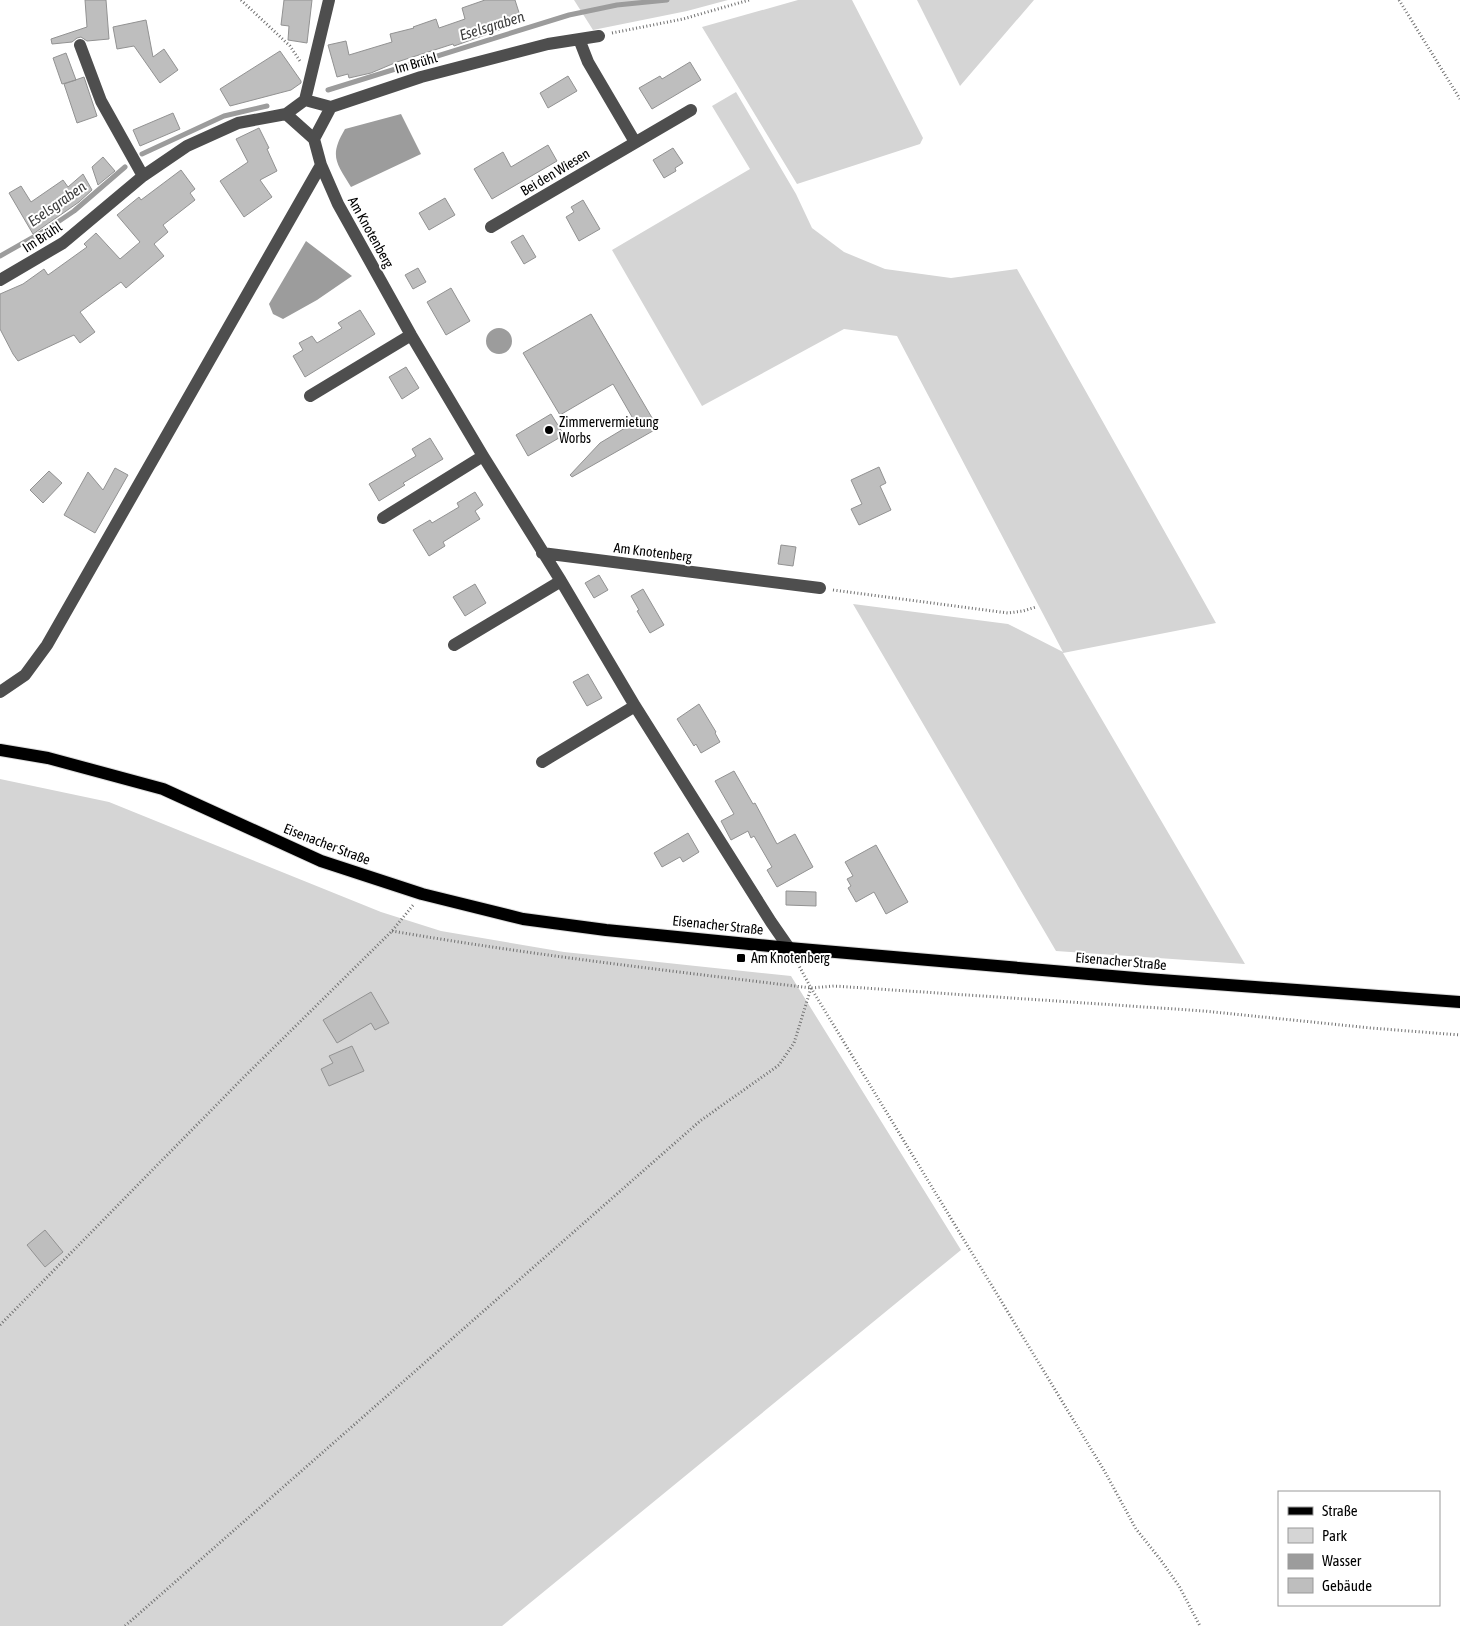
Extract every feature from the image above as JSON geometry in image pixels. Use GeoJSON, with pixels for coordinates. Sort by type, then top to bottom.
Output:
{"type":"FeatureCollection","features":[{"type":"Feature","properties":{"kind":"main road","name":"Eisenacher Straße"},"geometry":{"type":"LineString","coordinates":[[0,750],[48,758],[162,789],[321,861],[422,894],[523,920],[789,948],[1147,979],[1460,1002]]}},
{"type":"Feature","properties":{"kind":"street"},"geometry":{"type":"LineString","coordinates":[[286,114],[314,138],[331,107],[305,100],[329,0]]}},
{"type":"Feature","properties":{"kind":"street","name":"Im Brühl"},"geometry":{"type":"LineString","coordinates":[[331,107],[421,77],[548,44],[598,36]]}},
{"type":"Feature","properties":{"kind":"street"},"geometry":{"type":"LineString","coordinates":[[579,39],[588,62],[635,142]]}},
{"type":"Feature","properties":{"kind":"street"},"geometry":{"type":"LineString","coordinates":[[80,45],[101,101],[143,176]]}},
{"type":"Feature","properties":{"kind":"street","name":"Im Brühl"},"geometry":{"type":"LineString","coordinates":[[0,280],[63,243],[143,176],[188,146],[238,123],[286,114],[305,100]]}},
{"type":"Feature","properties":{"kind":"street","name":"Bei den Wiesen"},"geometry":{"type":"LineString","coordinates":[[491,228],[691,110]]}},
{"type":"Feature","properties":{"kind":"street","name":"Am Knotenberg"},"geometry":{"type":"LineString","coordinates":[[314,138],[321,165],[338,204],[411,335],[635,706],[789,948]]}},
{"type":"Feature","properties":{"kind":"street"},"geometry":{"type":"LineString","coordinates":[[0,692],[25,675],[47,644],[321,165]]}},
{"type":"Feature","properties":{"kind":"street"},"geometry":{"type":"LineString","coordinates":[[310,396],[411,335]]}},
{"type":"Feature","properties":{"kind":"street"},"geometry":{"type":"LineString","coordinates":[[383,518],[483,456]]}},
{"type":"Feature","properties":{"kind":"street","name":"Am Knotenberg"},"geometry":{"type":"LineString","coordinates":[[542,553],[820,588]]}},
{"type":"Feature","properties":{"kind":"street"},"geometry":{"type":"LineString","coordinates":[[454,645],[561,581]]}},
{"type":"Feature","properties":{"kind":"street"},"geometry":{"type":"LineString","coordinates":[[542,762],[635,706]]}},
{"type":"Feature","properties":{"kind":"path"},"geometry":{"type":"LineString","coordinates":[[241,0],[290,46],[311,77]]}},
{"type":"Feature","properties":{"kind":"path"},"geometry":{"type":"LineString","coordinates":[[598,36],[684,19],[749,0]]}},
{"type":"Feature","properties":{"kind":"path"},"geometry":{"type":"LineString","coordinates":[[1399,0],[1460,99]]}},
{"type":"Feature","properties":{"kind":"path"},"geometry":{"type":"LineString","coordinates":[[820,588],[1008,613],[1023,612],[1036,607]]}},
{"type":"Feature","properties":{"kind":"path"},"geometry":{"type":"LineString","coordinates":[[0,1325],[392,931],[422,894]]}},
{"type":"Feature","properties":{"kind":"path"},"geometry":{"type":"LineString","coordinates":[[392,931],[590,961],[811,988],[834,986],[1185,1009],[1460,1035]]}},
{"type":"Feature","properties":{"kind":"path"},"geometry":{"type":"LineString","coordinates":[[789,948],[811,988],[1105,1472],[1136,1529],[1179,1586],[1200,1626]]}},
{"type":"Feature","properties":{"kind":"path"},"geometry":{"type":"LineString","coordinates":[[125,1626],[700,1121],[779,1065],[794,1044],[811,988]]}},
{"type":"Feature","properties":{"kind":"green space"},"geometry":{"type":"Polygon","coordinates":[[[574,0],[728,0],[687,11],[593,30],[574,0]]]}},
{"type":"Feature","properties":{"kind":"green space"},"geometry":{"type":"Polygon","coordinates":[[[798,0],[852,0],[923,138],[920,144],[797,184],[702,27],[798,0]]]}},
{"type":"Feature","properties":{"kind":"green space"},"geometry":{"type":"Polygon","coordinates":[[[917,0],[1034,0],[960,86],[917,0]]]}},
{"type":"Feature","properties":{"kind":"green space"},"geometry":{"type":"Polygon","coordinates":[[[736,92],[796,194],[812,228],[844,252],[885,269],[951,278],[1017,269],[1216,623],[1063,653],[1245,964],[1056,951],[853,604],[1008,624],[1063,652],[897,336],[844,329],[702,406],[612,250],[750,169],[712,106],[736,92]]]}},
{"type":"Feature","properties":{"kind":"green space"},"geometry":{"type":"Polygon","coordinates":[[[0,779],[109,802],[381,912],[441,931],[564,952],[791,976],[961,1250],[502,1626],[0,1626],[0,779]]]}},
{"type":"Feature","properties":{"kind":"water"},"geometry":{"type":"Polygon","coordinates":[[[401,114],[421,154],[351,187],[336,159],[337,146],[345,129],[401,114]]]}},
{"type":"Feature","properties":{"kind":"water"},"geometry":{"type":"Polygon","coordinates":[[[306,241],[352,276],[317,300],[283,319],[273,314],[269,304],[306,241]]]}},
{"type":"Feature","properties":{"kind":"water"},"geometry":{"type":"Polygon","coordinates":[[[499,328],[508,332],[512,341],[508,350],[499,354],[490,350],[486,341],[490,332],[499,328]]]}},
{"type":"Feature","properties":{"kind":"building"},"geometry":{"type":"Polygon","coordinates":[[[85,0],[106,0],[109,39],[87,41],[81,37],[72,42],[52,44],[51,39],[87,27],[85,0]]]}},
{"type":"Feature","properties":{"kind":"building"},"geometry":{"type":"Polygon","coordinates":[[[284,0],[312,0],[307,43],[288,40],[289,26],[281,25],[284,0]]]}},
{"type":"Feature","properties":{"kind":"building"},"geometry":{"type":"Polygon","coordinates":[[[485,0],[515,0],[522,22],[454,46],[453,44],[397,62],[371,73],[349,78],[348,74],[337,77],[328,45],[346,41],[349,55],[392,42],[390,34],[414,28],[436,19],[439,28],[465,19],[462,8],[485,0]]]}},
{"type":"Feature","properties":{"kind":"building"},"geometry":{"type":"Polygon","coordinates":[[[146,20],[153,57],[164,49],[178,70],[160,83],[134,46],[117,49],[113,27],[146,20]]]}},
{"type":"Feature","properties":{"kind":"building"},"geometry":{"type":"Polygon","coordinates":[[[280,51],[301,83],[291,90],[230,106],[220,89],[280,51]]]}},
{"type":"Feature","properties":{"kind":"building"},"geometry":{"type":"Polygon","coordinates":[[[66,53],[76,80],[62,84],[53,58],[66,53]]]}},
{"type":"Feature","properties":{"kind":"building"},"geometry":{"type":"Polygon","coordinates":[[[690,62],[701,80],[652,109],[639,88],[660,76],[662,79],[690,62]]]}},
{"type":"Feature","properties":{"kind":"building"},"geometry":{"type":"Polygon","coordinates":[[[568,76],[577,91],[548,108],[540,93],[568,76]]]}},
{"type":"Feature","properties":{"kind":"building"},"geometry":{"type":"Polygon","coordinates":[[[84,77],[97,116],[77,123],[64,84],[84,77]]]}},
{"type":"Feature","properties":{"kind":"building"},"geometry":{"type":"Polygon","coordinates":[[[173,113],[180,129],[140,146],[133,130],[173,113]]]}},
{"type":"Feature","properties":{"kind":"building"},"geometry":{"type":"Polygon","coordinates":[[[259,128],[269,148],[267,149],[277,171],[260,180],[272,197],[244,217],[220,181],[248,162],[236,139],[259,128]]]}},
{"type":"Feature","properties":{"kind":"building"},"geometry":{"type":"Polygon","coordinates":[[[548,145],[557,161],[492,199],[474,169],[503,152],[511,167],[548,145]]]}},
{"type":"Feature","properties":{"kind":"building"},"geometry":{"type":"Polygon","coordinates":[[[673,148],[683,163],[675,168],[676,171],[664,178],[653,160],[673,148]]]}},
{"type":"Feature","properties":{"kind":"building"},"geometry":{"type":"Polygon","coordinates":[[[103,157],[115,171],[98,185],[92,167],[103,157]]]}},
{"type":"Feature","properties":{"kind":"building"},"geometry":{"type":"Polygon","coordinates":[[[181,170],[195,189],[190,193],[195,200],[163,225],[168,232],[154,244],[164,256],[126,288],[121,282],[80,312],[95,332],[80,343],[74,335],[18,361],[0,329],[0,294],[23,284],[44,269],[48,275],[87,247],[84,244],[96,233],[120,259],[140,242],[117,215],[139,197],[141,200],[181,170]]]}},
{"type":"Feature","properties":{"kind":"building"},"geometry":{"type":"Polygon","coordinates":[[[83,174],[92,190],[79,202],[33,234],[9,193],[21,186],[31,202],[63,180],[68,187],[83,174]]]}},
{"type":"Feature","properties":{"kind":"building"},"geometry":{"type":"Polygon","coordinates":[[[445,198],[455,215],[429,230],[419,213],[445,198]]]}},
{"type":"Feature","properties":{"kind":"building"},"geometry":{"type":"Polygon","coordinates":[[[583,200],[600,229],[579,241],[566,217],[574,212],[571,207],[583,200]]]}},
{"type":"Feature","properties":{"kind":"building"},"geometry":{"type":"Polygon","coordinates":[[[523,235],[536,257],[524,264],[511,242],[523,235]]]}},
{"type":"Feature","properties":{"kind":"building"},"geometry":{"type":"Polygon","coordinates":[[[418,268],[426,282],[413,289],[405,275],[418,268]]]}},
{"type":"Feature","properties":{"kind":"building"},"geometry":{"type":"Polygon","coordinates":[[[451,288],[470,321],[446,335],[427,302],[451,288]]]}},
{"type":"Feature","properties":{"kind":"building"},"geometry":{"type":"Polygon","coordinates":[[[360,310],[375,334],[305,377],[293,356],[303,350],[299,343],[312,336],[317,343],[342,328],[338,323],[360,310]]]}},
{"type":"Feature","properties":{"kind":"building"},"geometry":{"type":"Polygon","coordinates":[[[591,314],[658,428],[572,477],[570,475],[600,443],[635,422],[613,384],[560,415],[523,353],[591,314]]]}},
{"type":"Feature","properties":{"kind":"building"},"geometry":{"type":"Polygon","coordinates":[[[406,367],[419,388],[402,399],[389,377],[406,367]]]}},
{"type":"Feature","properties":{"kind":"building"},"geometry":{"type":"Polygon","coordinates":[[[551,414],[564,435],[528,456],[516,435],[551,414]]]}},
{"type":"Feature","properties":{"kind":"building"},"geometry":{"type":"Polygon","coordinates":[[[430,438],[443,459],[403,483],[405,485],[379,501],[369,484],[416,456],[412,449],[430,438]]]}},
{"type":"Feature","properties":{"kind":"building"},"geometry":{"type":"Polygon","coordinates":[[[879,467],[886,483],[880,486],[891,510],[859,525],[851,509],[862,504],[851,480],[879,467]]]}},
{"type":"Feature","properties":{"kind":"building"},"geometry":{"type":"Polygon","coordinates":[[[115,468],[128,475],[95,533],[64,515],[88,472],[103,490],[115,468]]]}},
{"type":"Feature","properties":{"kind":"building"},"geometry":{"type":"Polygon","coordinates":[[[49,471],[62,483],[43,503],[30,490],[49,471]]]}},
{"type":"Feature","properties":{"kind":"building"},"geometry":{"type":"Polygon","coordinates":[[[475,492],[483,505],[475,511],[480,519],[443,542],[445,546],[429,556],[413,530],[430,520],[432,523],[459,507],[457,503],[475,492]]]}},
{"type":"Feature","properties":{"kind":"building"},"geometry":{"type":"Polygon","coordinates":[[[781,545],[796,547],[793,566],[778,564],[781,545]]]}},
{"type":"Feature","properties":{"kind":"building"},"geometry":{"type":"Polygon","coordinates":[[[599,575],[608,590],[594,598],[585,583],[599,575]]]}},
{"type":"Feature","properties":{"kind":"building"},"geometry":{"type":"Polygon","coordinates":[[[475,584],[486,603],[465,616],[453,597],[475,584]]]}},
{"type":"Feature","properties":{"kind":"building"},"geometry":{"type":"Polygon","coordinates":[[[643,589],[664,625],[650,633],[637,611],[639,610],[631,596],[643,589]]]}},
{"type":"Feature","properties":{"kind":"building"},"geometry":{"type":"Polygon","coordinates":[[[588,674],[602,698],[587,706],[573,682],[588,674]]]}},
{"type":"Feature","properties":{"kind":"building"},"geometry":{"type":"Polygon","coordinates":[[[699,704],[720,742],[701,753],[696,744],[694,746],[677,719],[699,704]]]}},
{"type":"Feature","properties":{"kind":"building"},"geometry":{"type":"Polygon","coordinates":[[[734,771],[753,804],[755,803],[777,844],[795,834],[813,867],[777,887],[767,870],[772,867],[754,836],[751,838],[748,831],[731,840],[721,821],[734,814],[715,781],[734,771]]]}},
{"type":"Feature","properties":{"kind":"building"},"geometry":{"type":"Polygon","coordinates":[[[688,833],[699,852],[683,862],[680,857],[662,867],[654,853],[688,833]]]}},
{"type":"Feature","properties":{"kind":"building"},"geometry":{"type":"Polygon","coordinates":[[[876,845],[908,902],[886,914],[874,892],[856,902],[848,888],[851,886],[847,879],[853,876],[845,862],[876,845]]]}},
{"type":"Feature","properties":{"kind":"building"},"geometry":{"type":"Polygon","coordinates":[[[786,891],[816,892],[816,906],[786,905],[786,891]]]}},
{"type":"Feature","properties":{"kind":"building"},"geometry":{"type":"Polygon","coordinates":[[[371,992],[389,1023],[375,1030],[371,1023],[337,1043],[323,1020],[371,992]]]}},
{"type":"Feature","properties":{"kind":"building"},"geometry":{"type":"Polygon","coordinates":[[[352,1046],[364,1071],[329,1086],[321,1069],[333,1063],[329,1056],[352,1046]]]}},
{"type":"Feature","properties":{"kind":"building"},"geometry":{"type":"Polygon","coordinates":[[[45,1230],[63,1252],[45,1267],[27,1245],[45,1230]]]}},
{"type":"Feature","properties":{"kind":"waterway","name":"Eselsgraben"},"geometry":{"type":"LineString","coordinates":[[328,90],[569,15],[617,5],[667,0]]}},
{"type":"Feature","properties":{"kind":"waterway","name":"Eselsgraben"},"geometry":{"type":"LineString","coordinates":[[142,154],[224,116],[267,106]]}},
{"type":"Feature","properties":{"kind":"waterway","name":"Eselsgraben"},"geometry":{"type":"LineString","coordinates":[[0,256],[46,230],[74,211],[125,167]]}},
{"type":"Feature","properties":{"kind":"place","name":"Zimmervermietung Worbs"},"geometry":{"type":"Point","coordinates":[549,430]}},
{"type":"Feature","properties":{"kind":"place","name":"Am Knotenberg"},"geometry":{"type":"Point","coordinates":[741,958]}}]}
